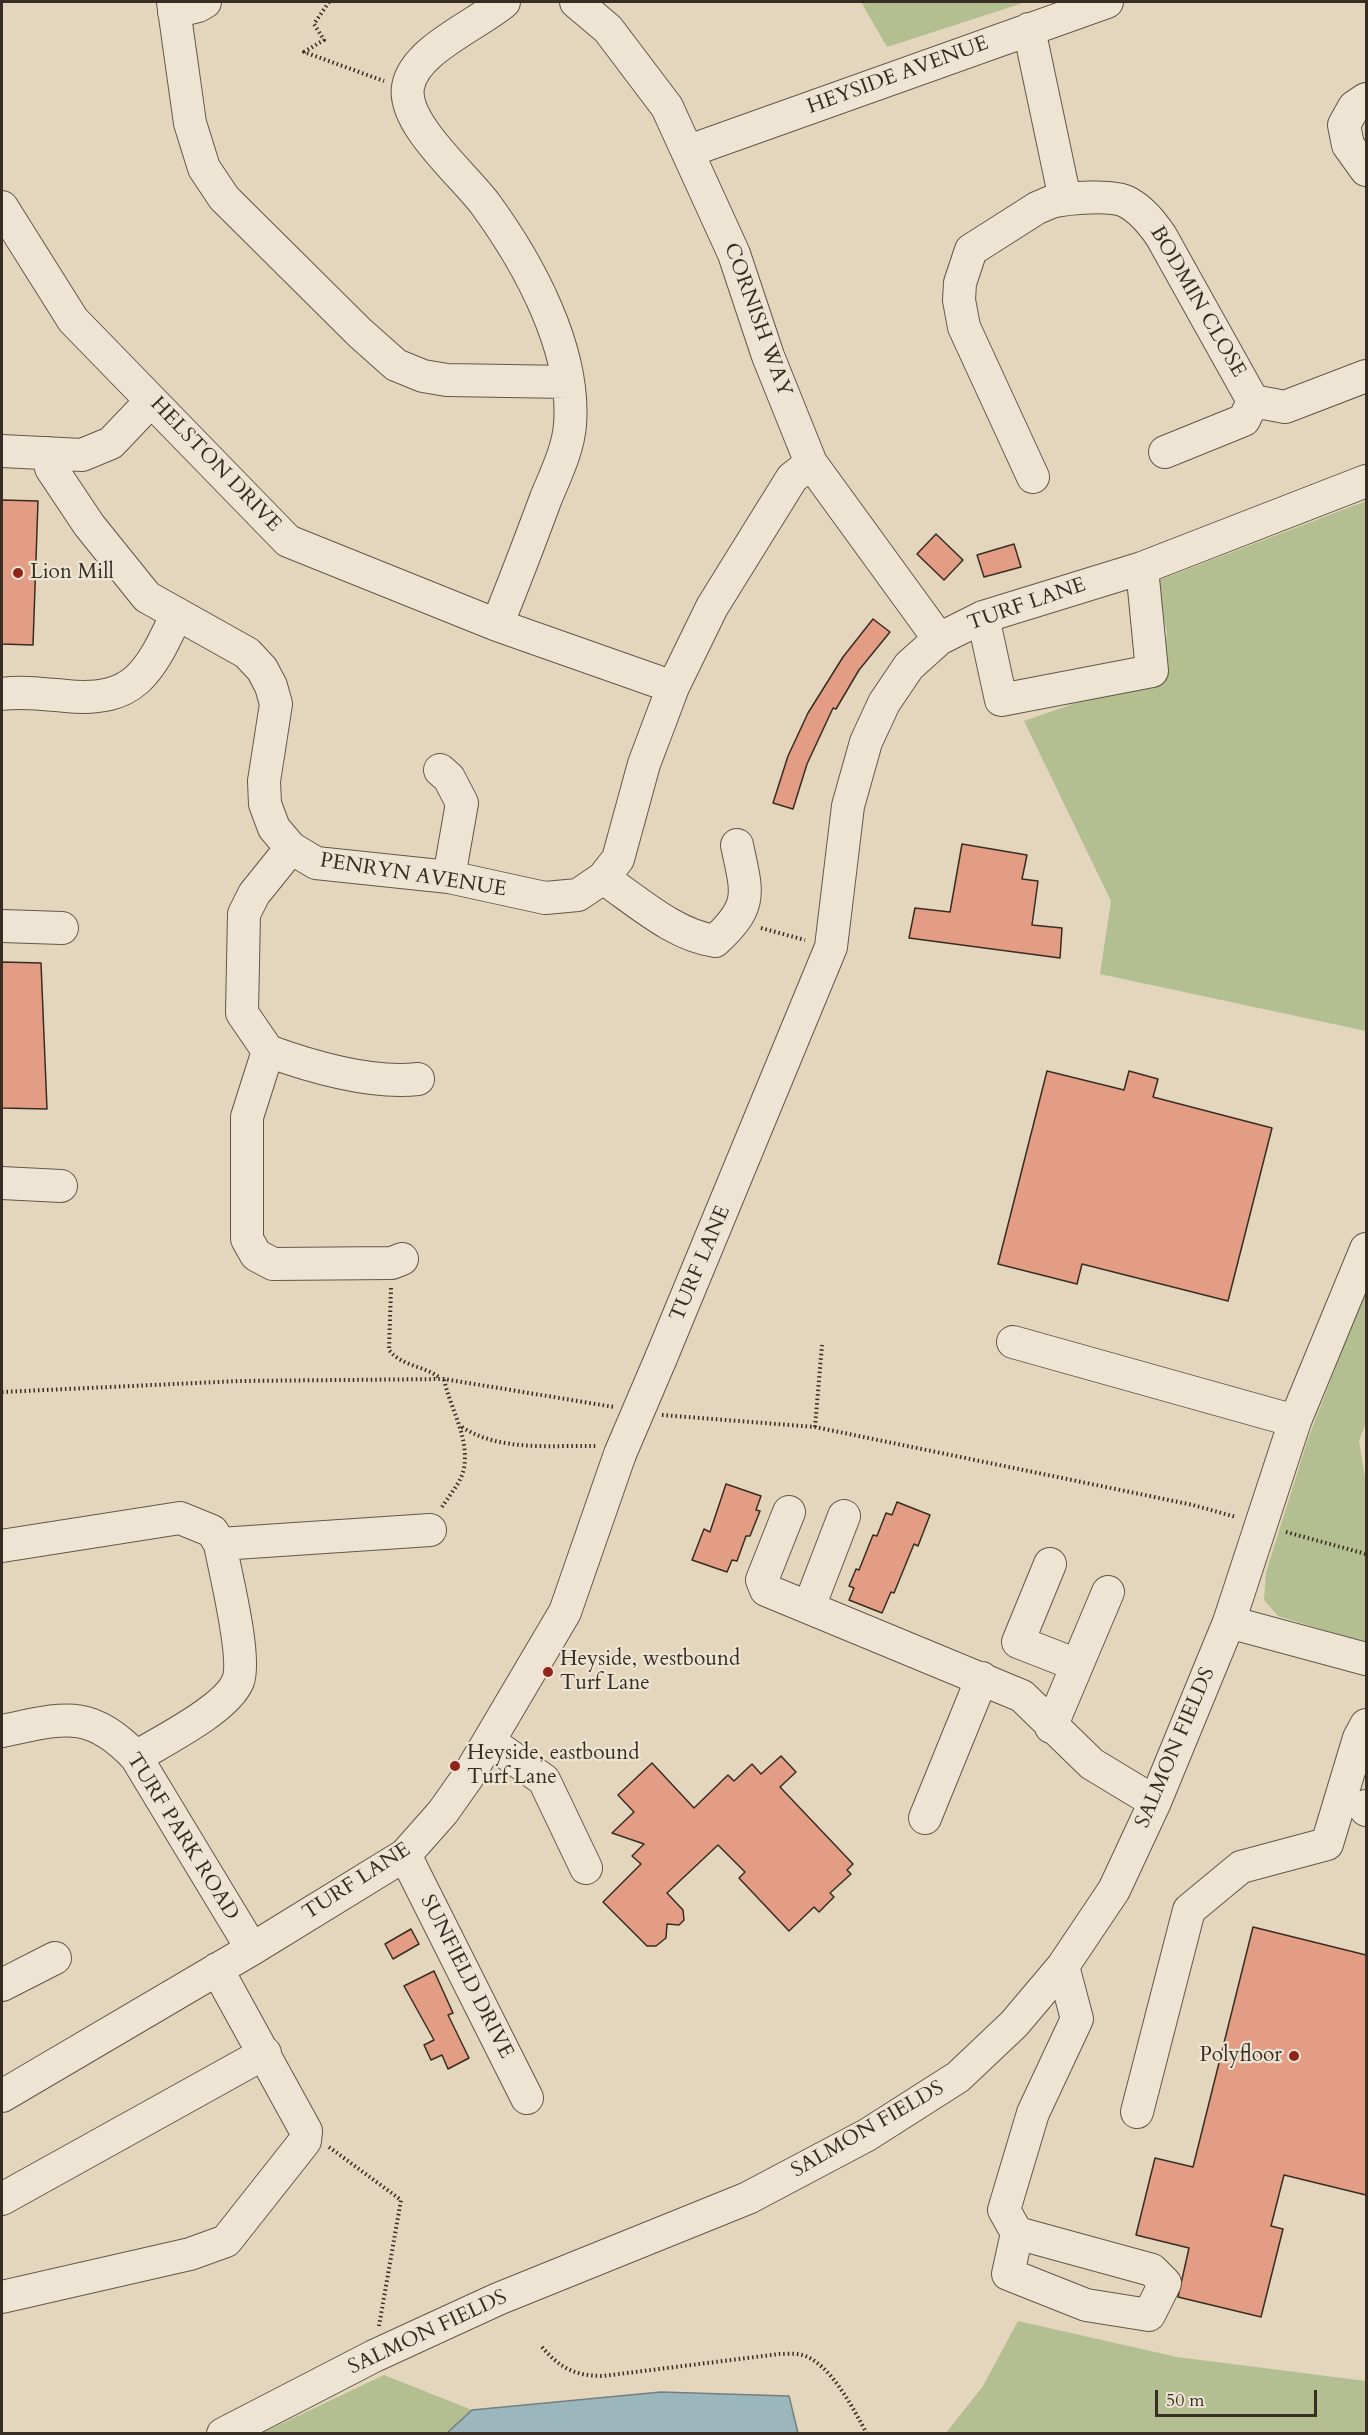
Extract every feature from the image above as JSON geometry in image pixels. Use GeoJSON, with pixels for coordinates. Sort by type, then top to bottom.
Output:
{"type":"FeatureCollection","features":[{"type":"Feature","properties":{"kind":"street"},"geometry":{"type":"LineString","coordinates":[[206,2],[198,6],[174,7],[190,123],[204,168],[225,198],[360,333],[396,365],[423,376],[447,380],[568,382]]}},
{"type":"Feature","properties":{"kind":"street"},"geometry":{"type":"LineString","coordinates":[[497,625],[559,465],[570,426],[568,382],[550,319],[531,275],[485,205],[427,137],[408,100],[408,89],[418,64],[504,2]]}},
{"type":"Feature","properties":{"kind":"street","name":"CORNISH WAY"},"geometry":{"type":"LineString","coordinates":[[576,2],[608,29],[667,107],[734,254],[768,356],[811,463],[939,639]]}},
{"type":"Feature","properties":{"kind":"street","name":"HEYSIDE AVENUE"},"geometry":{"type":"LineString","coordinates":[[689,151],[1107,2]]}},
{"type":"Feature","properties":{"kind":"street"},"geometry":{"type":"LineString","coordinates":[[1029,29],[1065,199]]}},
{"type":"Feature","properties":{"kind":"street"},"geometry":{"type":"LineString","coordinates":[[1366,99],[1354,107],[1344,125],[1348,145],[1366,170]]}},
{"type":"Feature","properties":{"kind":"street","name":"BODMIN CLOSE"},"geometry":{"type":"LineString","coordinates":[[1033,477],[964,327],[958,300],[966,259],[978,244],[1037,208],[1065,199],[1126,201],[1148,218],[1161,236],[1253,401]]}},
{"type":"Feature","properties":{"kind":"street","name":"HELSTON DRIVE"},"geometry":{"type":"LineString","coordinates":[[2,207],[73,320],[288,541],[497,625],[673,687]]}},
{"type":"Feature","properties":{"kind":"street"},"geometry":{"type":"LineString","coordinates":[[1165,452],[1244,420],[1253,401],[1285,407],[1366,376]]}},
{"type":"Feature","properties":{"kind":"street"},"geometry":{"type":"LineString","coordinates":[[2,451],[82,455],[111,443],[152,401]]}},
{"type":"Feature","properties":{"kind":"street","name":"PENRYN AVENUE"},"geometry":{"type":"LineString","coordinates":[[48,453],[51,468],[104,543],[147,597],[247,653],[262,669],[271,686],[276,704],[264,781],[265,804],[274,828],[291,848],[316,863],[449,877],[554,898],[578,895],[603,878],[618,858],[644,764],[673,687],[712,607],[792,478],[811,463]]}},
{"type":"Feature","properties":{"kind":"street","name":"TURF LANE"},"geometry":{"type":"LineString","coordinates":[[2,2096],[252,1949],[405,1855],[443,1812],[489,1741],[564,1612],[609,1450],[661,1358],[831,947],[848,806],[866,742],[884,703],[909,666],[939,639],[983,617],[1142,568],[1366,481]]}},
{"type":"Feature","properties":{"kind":"street"},"geometry":{"type":"LineString","coordinates":[[983,617],[1001,700],[1152,671],[1142,568]]}},
{"type":"Feature","properties":{"kind":"street"},"geometry":{"type":"LineString","coordinates":[[2,694],[19,692],[92,699],[119,694],[143,675],[159,651],[177,614]]}},
{"type":"Feature","properties":{"kind":"street"},"geometry":{"type":"LineString","coordinates":[[440,770],[449,778],[462,802],[449,877]]}},
{"type":"Feature","properties":{"kind":"street"},"geometry":{"type":"LineString","coordinates":[[603,878],[664,920],[699,939],[716,941],[737,921],[747,892],[737,845]]}},
{"type":"Feature","properties":{"kind":"street"},"geometry":{"type":"LineString","coordinates":[[291,848],[254,894],[244,914],[242,1013],[268,1051],[298,1062],[395,1082],[418,1078]]}},
{"type":"Feature","properties":{"kind":"street"},"geometry":{"type":"LineString","coordinates":[[2,926],[62,928]]}},
{"type":"Feature","properties":{"kind":"street"},"geometry":{"type":"LineString","coordinates":[[268,1051],[247,1117],[247,1239],[250,1247],[256,1255],[273,1264],[397,1261]]}},
{"type":"Feature","properties":{"kind":"street"},"geometry":{"type":"LineString","coordinates":[[2,1184],[61,1186]]}},
{"type":"Feature","properties":{"kind":"street","name":"SALMON FIELDS"},"geometry":{"type":"LineString","coordinates":[[223,2433],[374,2356],[498,2300],[748,2198],[867,2135],[957,2077],[1014,2024],[1062,1965],[1114,1890],[1155,1802],[1229,1622],[1259,1524],[1295,1421],[1366,1249]]}},
{"type":"Feature","properties":{"kind":"street"},"geometry":{"type":"LineString","coordinates":[[1013,1342],[1295,1421]]}},
{"type":"Feature","properties":{"kind":"street"},"geometry":{"type":"LineString","coordinates":[[789,1512],[762,1580],[766,1590],[1022,1696],[1051,1727],[1092,1764],[1155,1802]]}},
{"type":"Feature","properties":{"kind":"street"},"geometry":{"type":"LineString","coordinates":[[809,1607],[844,1516]]}},
{"type":"Feature","properties":{"kind":"street"},"geometry":{"type":"LineString","coordinates":[[2,1546],[180,1518],[212,1531],[220,1544],[238,1641],[238,1681],[218,1707],[136,1757]]}},
{"type":"Feature","properties":{"kind":"street"},"geometry":{"type":"LineString","coordinates":[[220,1544],[430,1530]]}},
{"type":"Feature","properties":{"kind":"street"},"geometry":{"type":"LineString","coordinates":[[1050,1564],[1018,1642],[1077,1665]]}},
{"type":"Feature","properties":{"kind":"street"},"geometry":{"type":"LineString","coordinates":[[1051,1727],[1108,1592]]}},
{"type":"Feature","properties":{"kind":"street"},"geometry":{"type":"LineString","coordinates":[[1229,1622],[1366,1659]]}},
{"type":"Feature","properties":{"kind":"street"},"geometry":{"type":"LineString","coordinates":[[925,1818],[982,1678]]}},
{"type":"Feature","properties":{"kind":"street","name":"TURF PARK ROAD"},"geometry":{"type":"LineString","coordinates":[[2,1731],[49,1722],[79,1721],[102,1726],[136,1757],[252,1949]]}},
{"type":"Feature","properties":{"kind":"street"},"geometry":{"type":"LineString","coordinates":[[1137,2112],[1189,1910],[1241,1867],[1327,1844],[1359,1810],[1359,1738],[1366,1725]]}},
{"type":"Feature","properties":{"kind":"street"},"geometry":{"type":"LineString","coordinates":[[489,1741],[544,1780],[586,1868]]}},
{"type":"Feature","properties":{"kind":"street","name":"SUNFIELD DRIVE"},"geometry":{"type":"LineString","coordinates":[[405,1855],[527,2098]]}},
{"type":"Feature","properties":{"kind":"street"},"geometry":{"type":"LineString","coordinates":[[2,1985],[55,1958]]}},
{"type":"Feature","properties":{"kind":"street"},"geometry":{"type":"LineString","coordinates":[[1017,2233],[1004,2210],[1033,2113],[1077,2019],[1062,1965]]}},
{"type":"Feature","properties":{"kind":"street"},"geometry":{"type":"LineString","coordinates":[[2,2297],[190,2254],[226,2241],[305,2141],[306,2131],[217,1969]]}},
{"type":"Feature","properties":{"kind":"street"},"geometry":{"type":"LineString","coordinates":[[2,2199],[265,2053]]}},
{"type":"Feature","properties":{"kind":"path"},"geometry":{"type":"LineString","coordinates":[[329,2],[314,24],[324,40],[304,52],[408,89]]}},
{"type":"Feature","properties":{"kind":"path"},"geometry":{"type":"LineString","coordinates":[[737,921],[831,947]]}},
{"type":"Feature","properties":{"kind":"path"},"geometry":{"type":"LineString","coordinates":[[397,1261],[389,1350],[394,1357],[431,1371],[442,1379],[448,1400],[462,1427],[462,1474],[430,1530]]}},
{"type":"Feature","properties":{"kind":"path"},"geometry":{"type":"LineString","coordinates":[[816,1427],[822,1345]]}},
{"type":"Feature","properties":{"kind":"path"},"geometry":{"type":"LineString","coordinates":[[2,1392],[239,1381],[442,1379],[618,1408]]}},
{"type":"Feature","properties":{"kind":"path"},"geometry":{"type":"LineString","coordinates":[[652,1413],[816,1427],[1193,1505],[1366,1554]]}},
{"type":"Feature","properties":{"kind":"path"},"geometry":{"type":"LineString","coordinates":[[462,1427],[479,1438],[498,1443],[609,1450]]}},
{"type":"Feature","properties":{"kind":"path"},"geometry":{"type":"LineString","coordinates":[[306,2131],[401,2200],[374,2356]]}},
{"type":"Feature","properties":{"kind":"path"},"geometry":{"type":"LineString","coordinates":[[542,2347],[554,2361],[580,2376],[603,2376],[778,2354],[804,2355],[824,2370],[845,2394],[867,2433]]}},
{"type":"Feature","properties":{"kind":"green space"},"geometry":{"type":"Polygon","coordinates":[[[861,2],[1026,2],[887,47],[861,2]]]}},
{"type":"Feature","properties":{"kind":"green space"},"geometry":{"type":"Polygon","coordinates":[[[1366,501],[1366,1031],[1100,974],[1111,901],[1024,721],[1162,673],[1167,632],[1154,582],[1366,501]]]}},
{"type":"Feature","properties":{"kind":"green space"},"geometry":{"type":"Polygon","coordinates":[[[1366,1288],[1366,1422],[1359,1441],[1366,1484],[1366,1643],[1278,1616],[1264,1600],[1266,1572],[1308,1439],[1366,1288]]]}},
{"type":"Feature","properties":{"kind":"green space"},"geometry":{"type":"Polygon","coordinates":[[[1018,2321],[1177,2357],[1366,2381],[1366,2433],[946,2433],[983,2386],[1018,2321]]]}},
{"type":"Feature","properties":{"kind":"green space"},"geometry":{"type":"Polygon","coordinates":[[[384,2375],[472,2410],[661,2392],[789,2396],[798,2433],[260,2434],[384,2375]]]}},
{"type":"Feature","properties":{"kind":"water"},"geometry":{"type":"Polygon","coordinates":[[[661,2392],[789,2396],[798,2433],[447,2433],[472,2410],[661,2392]]]}},
{"type":"Feature","properties":{"kind":"building","name":"Lion Mill"},"geometry":{"type":"Polygon","coordinates":[[[2,500],[38,501],[33,645],[2,644],[2,500]]]}},
{"type":"Feature","properties":{"kind":"building"},"geometry":{"type":"Polygon","coordinates":[[[936,534],[963,560],[944,580],[917,554],[936,534]]]}},
{"type":"Feature","properties":{"kind":"building"},"geometry":{"type":"Polygon","coordinates":[[[1014,544],[1021,567],[984,577],[977,555],[1014,544]]]}},
{"type":"Feature","properties":{"kind":"building"},"geometry":{"type":"Polygon","coordinates":[[[873,619],[890,632],[859,670],[836,709],[833,708],[807,764],[793,809],[773,803],[788,756],[808,713],[843,657],[873,619]]]}},
{"type":"Feature","properties":{"kind":"building"},"geometry":{"type":"Polygon","coordinates":[[[962,844],[1027,855],[1022,879],[1038,881],[1032,925],[1062,928],[1060,958],[909,938],[915,908],[950,912],[962,844]]]}},
{"type":"Feature","properties":{"kind":"building"},"geometry":{"type":"Polygon","coordinates":[[[2,962],[41,963],[47,1109],[2,1108],[2,962]]]}},
{"type":"Feature","properties":{"kind":"building"},"geometry":{"type":"Polygon","coordinates":[[[1047,1071],[1124,1090],[1129,1071],[1158,1079],[1153,1097],[1272,1128],[1228,1301],[1082,1264],[1077,1284],[998,1264],[1047,1071]]]}},
{"type":"Feature","properties":{"kind":"building"},"geometry":{"type":"Polygon","coordinates":[[[726,1484],[761,1496],[756,1510],[760,1511],[750,1536],[746,1536],[737,1561],[732,1560],[727,1572],[692,1560],[704,1529],[710,1532],[726,1484]]]}},
{"type":"Feature","properties":{"kind":"building"},"geometry":{"type":"Polygon","coordinates":[[[897,1502],[930,1515],[918,1546],[914,1544],[894,1593],[891,1592],[882,1613],[849,1600],[854,1588],[849,1586],[856,1569],[859,1570],[873,1535],[877,1536],[886,1513],[892,1515],[897,1502]]]}},
{"type":"Feature","properties":{"kind":"building"},"geometry":{"type":"Polygon","coordinates":[[[781,1756],[796,1772],[780,1787],[853,1864],[847,1870],[851,1874],[830,1893],[834,1897],[819,1912],[814,1907],[789,1931],[739,1878],[745,1872],[718,1845],[667,1893],[683,1910],[684,1920],[679,1925],[667,1924],[666,1938],[656,1946],[647,1946],[603,1902],[641,1864],[632,1856],[644,1844],[612,1833],[634,1812],[618,1795],[652,1763],[694,1808],[728,1775],[734,1781],[752,1764],[761,1774],[781,1756]]]}},
{"type":"Feature","properties":{"kind":"building","name":"Polyfloor"},"geometry":{"type":"Polygon","coordinates":[[[1253,1927],[1366,1955],[1366,2195],[1284,2175],[1271,2226],[1283,2229],[1261,2317],[1178,2297],[1189,2248],[1136,2235],[1155,2158],[1193,2167],[1253,1927]]]}},
{"type":"Feature","properties":{"kind":"building"},"geometry":{"type":"Polygon","coordinates":[[[411,1929],[419,1944],[393,1959],[385,1944],[411,1929]]]}},
{"type":"Feature","properties":{"kind":"building"},"geometry":{"type":"Polygon","coordinates":[[[434,1971],[453,2013],[448,2015],[469,2058],[448,2069],[442,2055],[431,2060],[424,2045],[434,2040],[404,1986],[434,1971]]]}},
{"type":"Feature","properties":{"kind":"place","name":"Lion Mill"},"geometry":{"type":"Point","coordinates":[18,573]}},
{"type":"Feature","properties":{"kind":"place","name":"Heyside, westbound Turf Lane"},"geometry":{"type":"Point","coordinates":[548,1672]}},
{"type":"Feature","properties":{"kind":"place","name":"Heyside, eastbound Turf Lane"},"geometry":{"type":"Point","coordinates":[455,1766]}},
{"type":"Feature","properties":{"kind":"place","name":"Polyfloor"},"geometry":{"type":"Point","coordinates":[1294,2056]}}]}
